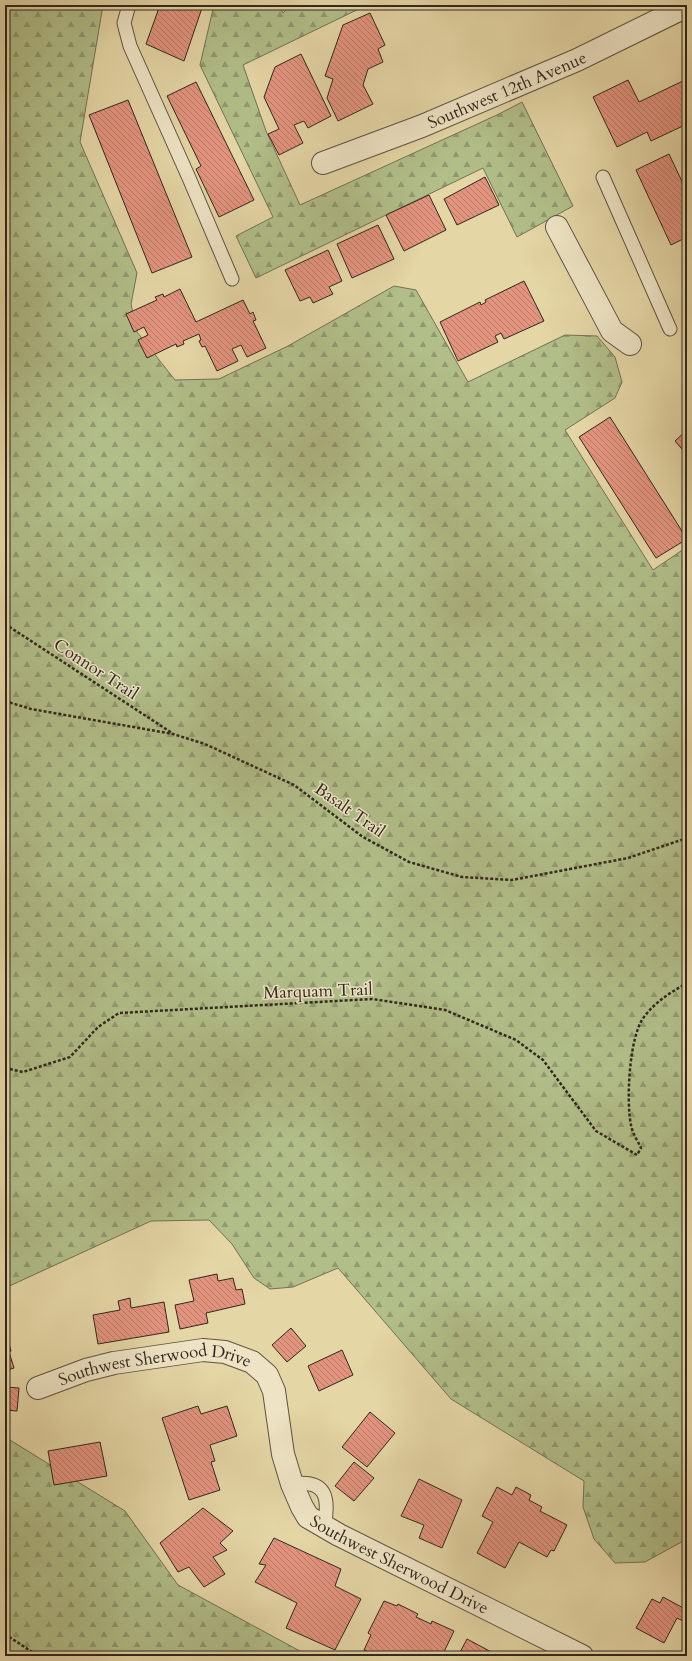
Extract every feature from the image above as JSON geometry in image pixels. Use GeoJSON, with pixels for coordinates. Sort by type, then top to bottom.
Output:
{"type":"FeatureCollection","features":[{"type":"Feature","properties":{"kind":"street","name":"Southwest 12th Avenue"},"geometry":{"type":"LineString","coordinates":[[323,163],[422,126],[577,60],[687,6]]}},
{"type":"Feature","properties":{"kind":"street"},"geometry":{"type":"LineString","coordinates":[[558,227],[612,331],[630,344]]}},
{"type":"Feature","properties":{"kind":"street","name":"Southwest Sherwood Drive"},"geometry":{"type":"LineString","coordinates":[[38,1388],[86,1370],[121,1362],[203,1350],[226,1352],[242,1358],[260,1368],[270,1381],[274,1391],[283,1454],[292,1484],[308,1517],[324,1527],[582,1656]]}},
{"type":"Feature","properties":{"kind":"lane"},"geometry":{"type":"LineString","coordinates":[[129,5],[124,23],[130,46],[190,178],[232,279]]}},
{"type":"Feature","properties":{"kind":"lane"},"geometry":{"type":"LineString","coordinates":[[603,177],[670,330]]}},
{"type":"Feature","properties":{"kind":"path","name":"Connor Trail"},"geometry":{"type":"LineString","coordinates":[[5,624],[173,734]]}},
{"type":"Feature","properties":{"kind":"path","name":"Basalt Trail"},"geometry":{"type":"LineString","coordinates":[[5,701],[31,709],[173,734],[205,744],[294,785],[363,837],[409,862],[462,877],[512,880],[628,858],[687,838]]}},
{"type":"Feature","properties":{"kind":"path","name":"Marquam Trail"},"geometry":{"type":"LineString","coordinates":[[5,1068],[23,1072],[70,1057],[98,1027],[119,1014],[372,999],[445,1010],[516,1040],[543,1060],[596,1131],[637,1155],[641,1148],[631,1127],[628,1097],[635,1039],[642,1018],[658,1000],[687,983]]}},
{"type":"Feature","properties":{"kind":"path"},"geometry":{"type":"LineString","coordinates":[[5,1634],[38,1656]]}},
{"type":"Feature","properties":{"kind":"green space"},"geometry":{"type":"Polygon","coordinates":[[[5,5],[103,5],[80,142],[137,273],[131,304],[137,332],[175,380],[219,379],[288,346],[394,286],[416,290],[468,382],[565,335],[597,336],[615,357],[622,382],[615,398],[565,430],[653,570],[687,547],[687,1539],[645,1562],[615,1563],[594,1539],[583,1507],[584,1481],[451,1399],[338,1268],[293,1287],[270,1289],[254,1278],[232,1244],[209,1220],[151,1221],[5,1288],[5,5]]]}},
{"type":"Feature","properties":{"kind":"green space"},"geometry":{"type":"Polygon","coordinates":[[[214,5],[279,5],[283,13],[290,5],[367,5],[243,65],[266,131],[300,205],[499,114],[522,102],[573,206],[517,237],[483,168],[256,278],[236,236],[273,217],[200,65],[214,5]]]}},
{"type":"Feature","properties":{"kind":"green space"},"geometry":{"type":"Polygon","coordinates":[[[5,1437],[125,1511],[178,1585],[309,1656],[5,1656],[5,1437]]]}},
{"type":"Feature","properties":{"kind":"building"},"geometry":{"type":"Polygon","coordinates":[[[160,5],[203,5],[184,61],[146,44],[160,5]]]}},
{"type":"Feature","properties":{"kind":"building"},"geometry":{"type":"Polygon","coordinates":[[[370,13],[385,45],[378,49],[383,62],[368,69],[363,85],[373,104],[338,121],[327,98],[333,79],[325,76],[343,25],[370,13]]]}},
{"type":"Feature","properties":{"kind":"building"},"geometry":{"type":"Polygon","coordinates":[[[301,54],[331,116],[308,128],[304,121],[294,125],[303,143],[279,155],[268,134],[279,129],[264,97],[275,67],[301,54]]]}},
{"type":"Feature","properties":{"kind":"building"},"geometry":{"type":"Polygon","coordinates":[[[687,79],[687,124],[651,141],[647,132],[617,147],[593,97],[628,80],[639,102],[687,79]]]}},
{"type":"Feature","properties":{"kind":"building"},"geometry":{"type":"Polygon","coordinates":[[[196,82],[254,200],[219,217],[196,169],[201,166],[167,96],[196,82]]]}},
{"type":"Feature","properties":{"kind":"building"},"geometry":{"type":"Polygon","coordinates":[[[128,100],[192,257],[152,273],[89,115],[128,100]]]}},
{"type":"Feature","properties":{"kind":"building"},"geometry":{"type":"Polygon","coordinates":[[[669,154],[687,192],[687,237],[671,245],[636,170],[669,154]]]}},
{"type":"Feature","properties":{"kind":"building"},"geometry":{"type":"Polygon","coordinates":[[[485,177],[499,205],[457,225],[444,199],[485,177]]]}},
{"type":"Feature","properties":{"kind":"building"},"geometry":{"type":"Polygon","coordinates":[[[429,195],[446,230],[404,251],[386,215],[429,195]]]}},
{"type":"Feature","properties":{"kind":"building"},"geometry":{"type":"Polygon","coordinates":[[[378,225],[394,259],[352,278],[337,244],[378,225]]]}},
{"type":"Feature","properties":{"kind":"building"},"geometry":{"type":"Polygon","coordinates":[[[328,250],[342,281],[329,287],[333,294],[313,303],[310,297],[300,301],[285,270],[328,250]]]}},
{"type":"Feature","properties":{"kind":"building"},"geometry":{"type":"Polygon","coordinates":[[[524,281],[544,321],[504,339],[501,333],[495,336],[498,342],[458,361],[440,322],[480,302],[481,305],[486,302],[485,300],[524,281]]]}},
{"type":"Feature","properties":{"kind":"building"},"geometry":{"type":"Polygon","coordinates":[[[180,289],[196,322],[243,300],[250,314],[253,312],[256,320],[253,321],[266,348],[247,357],[241,345],[232,349],[238,361],[217,371],[205,346],[202,347],[199,341],[201,340],[199,334],[183,341],[184,344],[177,347],[176,344],[147,358],[138,340],[148,335],[144,327],[134,332],[126,314],[157,300],[155,297],[163,294],[164,297],[180,289]]]}},
{"type":"Feature","properties":{"kind":"building"},"geometry":{"type":"Polygon","coordinates":[[[610,417],[687,539],[656,558],[579,437],[610,417]]]}},
{"type":"Feature","properties":{"kind":"building"},"geometry":{"type":"Polygon","coordinates":[[[687,430],[687,455],[675,441],[687,430]]]}},
{"type":"Feature","properties":{"kind":"building"},"geometry":{"type":"Polygon","coordinates":[[[217,1274],[218,1281],[233,1278],[236,1290],[242,1289],[245,1304],[206,1313],[208,1323],[180,1329],[175,1305],[194,1301],[189,1280],[217,1274]]]}},
{"type":"Feature","properties":{"kind":"building"},"geometry":{"type":"Polygon","coordinates":[[[130,1298],[131,1308],[164,1302],[169,1332],[98,1344],[93,1315],[120,1310],[118,1301],[130,1298]]]}},
{"type":"Feature","properties":{"kind":"building"},"geometry":{"type":"Polygon","coordinates":[[[291,1328],[306,1346],[287,1362],[272,1345],[291,1328]]]}},
{"type":"Feature","properties":{"kind":"building"},"geometry":{"type":"Polygon","coordinates":[[[6,1333],[11,1351],[9,1352],[14,1368],[5,1371],[6,1333]]]}},
{"type":"Feature","properties":{"kind":"building"},"geometry":{"type":"Polygon","coordinates":[[[342,1350],[353,1375],[319,1391],[308,1366],[342,1350]]]}},
{"type":"Feature","properties":{"kind":"building"},"geometry":{"type":"Polygon","coordinates":[[[5,1387],[19,1388],[17,1411],[5,1410],[5,1387]]]}},
{"type":"Feature","properties":{"kind":"building"},"geometry":{"type":"Polygon","coordinates":[[[198,1406],[201,1414],[227,1406],[237,1436],[210,1445],[215,1461],[211,1462],[220,1490],[189,1500],[162,1418],[198,1406]]]}},
{"type":"Feature","properties":{"kind":"building"},"geometry":{"type":"Polygon","coordinates":[[[370,1412],[395,1433],[367,1467],[342,1447],[370,1412]]]}},
{"type":"Feature","properties":{"kind":"building"},"geometry":{"type":"Polygon","coordinates":[[[100,1442],[107,1476],[54,1485],[48,1451],[100,1442]]]}},
{"type":"Feature","properties":{"kind":"building"},"geometry":{"type":"Polygon","coordinates":[[[354,1462],[374,1478],[354,1501],[335,1486],[354,1462]]]}},
{"type":"Feature","properties":{"kind":"building"},"geometry":{"type":"Polygon","coordinates":[[[419,1479],[462,1500],[442,1548],[419,1538],[424,1525],[401,1516],[419,1479]]]}},
{"type":"Feature","properties":{"kind":"building"},"geometry":{"type":"Polygon","coordinates":[[[497,1487],[512,1495],[516,1487],[531,1495],[529,1500],[542,1507],[540,1511],[567,1525],[554,1551],[551,1550],[547,1557],[519,1542],[505,1568],[477,1553],[493,1522],[482,1516],[497,1487]]]}},
{"type":"Feature","properties":{"kind":"building"},"geometry":{"type":"Polygon","coordinates":[[[203,1508],[233,1531],[220,1543],[227,1550],[213,1557],[225,1574],[204,1587],[189,1567],[178,1572],[160,1543],[203,1508]]]}},
{"type":"Feature","properties":{"kind":"building"},"geometry":{"type":"Polygon","coordinates":[[[274,1538],[341,1569],[335,1586],[361,1599],[335,1650],[286,1628],[297,1603],[255,1582],[266,1565],[259,1564],[274,1538]]]}},
{"type":"Feature","properties":{"kind":"building"},"geometry":{"type":"Polygon","coordinates":[[[663,1597],[687,1610],[687,1623],[677,1618],[664,1643],[636,1628],[652,1599],[660,1603],[663,1597]]]}},
{"type":"Feature","properties":{"kind":"building"},"geometry":{"type":"Polygon","coordinates":[[[384,1601],[397,1606],[398,1604],[418,1614],[416,1617],[431,1624],[432,1621],[454,1631],[442,1656],[429,1651],[427,1656],[373,1656],[373,1654],[364,1650],[371,1635],[368,1633],[384,1601]]]}},
{"type":"Feature","properties":{"kind":"building"},"geometry":{"type":"Polygon","coordinates":[[[467,1639],[499,1656],[458,1656],[467,1639]]]}}]}
